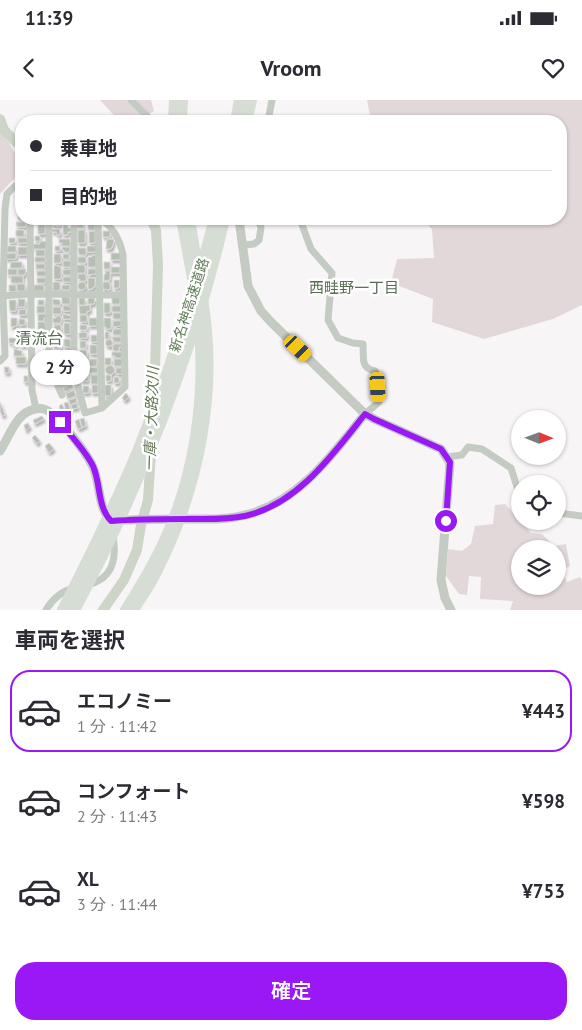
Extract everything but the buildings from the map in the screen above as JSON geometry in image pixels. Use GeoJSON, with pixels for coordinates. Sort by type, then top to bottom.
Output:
{"type":"FeatureCollection","features":[{"type":"Feature","properties":{"kind":"highway"},"geometry":{"type":"LineString","coordinates":[[231,115],[234,100]]}},
{"type":"Feature","properties":{"kind":"highway"},"geometry":{"type":"LineString","coordinates":[[237,115],[240,100]]}},
{"type":"Feature","properties":{"kind":"highway"},"geometry":{"type":"LineString","coordinates":[[247,115],[251,100]]}},
{"type":"Feature","properties":{"kind":"highway","name":"新名神高速道路"},"geometry":{"type":"LineString","coordinates":[[63,610],[97,541],[158,399],[196,286],[213,225]]}},
{"type":"Feature","properties":{"kind":"highway","name":"新名神高速道路"},"geometry":{"type":"LineString","coordinates":[[74,610],[126,502],[170,394],[202,302],[222,225]]}},
{"type":"Feature","properties":{"kind":"main road"},"geometry":{"type":"LineString","coordinates":[[173,115],[174,100]]}},
{"type":"Feature","properties":{"kind":"main road"},"geometry":{"type":"LineString","coordinates":[[182,115],[183,100]]}},
{"type":"Feature","properties":{"kind":"main road"},"geometry":{"type":"LineString","coordinates":[[125,610],[145,577],[184,499],[197,430],[200,343],[182,225]]}},
{"type":"Feature","properties":{"kind":"main road"},"geometry":{"type":"LineString","coordinates":[[134,610],[159,568],[171,543],[196,467],[203,430],[208,383],[208,342],[205,310],[191,225]]}},
{"type":"Feature","properties":{"kind":"street"},"geometry":{"type":"LineString","coordinates":[[131,100],[146,115]]}},
{"type":"Feature","properties":{"kind":"street"},"geometry":{"type":"LineString","coordinates":[[269,115],[272,100]]}},
{"type":"Feature","properties":{"kind":"street"},"geometry":{"type":"LineString","coordinates":[[0,361],[5,356],[2,296],[5,209],[7,194],[15,186]]}},
{"type":"Feature","properties":{"kind":"street"},"geometry":{"type":"LineString","coordinates":[[30,225],[32,390],[36,409]]}},
{"type":"Feature","properties":{"kind":"street"},"geometry":{"type":"LineString","coordinates":[[49,225],[49,351],[54,356],[74,357]]}},
{"type":"Feature","properties":{"kind":"street"},"geometry":{"type":"LineString","coordinates":[[74,225],[74,372],[85,413],[102,408],[125,387],[123,255],[121,244],[114,232],[106,225]]}},
{"type":"Feature","properties":{"kind":"street"},"geometry":{"type":"LineString","coordinates":[[99,225],[102,408]]}},
{"type":"Feature","properties":{"kind":"street"},"geometry":{"type":"LineString","coordinates":[[240,225],[248,286],[262,311],[365,414],[441,449],[450,462],[441,580],[445,598],[451,610]]}},
{"type":"Feature","properties":{"kind":"street"},"geometry":{"type":"LineString","coordinates":[[244,245],[254,244],[259,240],[260,225]]}},
{"type":"Feature","properties":{"kind":"street"},"geometry":{"type":"LineString","coordinates":[[111,521],[219,519],[245,516],[266,508],[287,497],[324,465],[365,414],[379,402],[378,378],[375,371],[368,370],[364,366],[363,344],[338,338],[328,320],[332,273],[311,249],[302,225]]}},
{"type":"Feature","properties":{"kind":"street"},"geometry":{"type":"LineString","coordinates":[[2,296],[30,294],[123,295]]}},
{"type":"Feature","properties":{"kind":"street"},"geometry":{"type":"LineString","coordinates":[[62,395],[58,386],[75,378]]}},
{"type":"Feature","properties":{"kind":"street"},"geometry":{"type":"LineString","coordinates":[[0,451],[23,415],[36,409],[44,409],[52,414],[93,468],[102,507],[105,515],[111,521],[115,544],[113,565],[103,578],[96,583],[66,590],[50,603],[46,610]]}},
{"type":"Feature","properties":{"kind":"street"},"geometry":{"type":"LineString","coordinates":[[446,457],[462,455],[468,447],[482,449],[511,468],[513,475]]}},
{"type":"Feature","properties":{"kind":"street"},"geometry":{"type":"LineString","coordinates":[[566,514],[582,516]]}},
{"type":"Feature","properties":{"kind":"shaded area"},"geometry":{"type":"Polygon","coordinates":[[[100,100],[151,100],[154,111],[148,115],[114,115],[100,100]]]}},
{"type":"Feature","properties":{"kind":"shaded area"},"geometry":{"type":"Polygon","coordinates":[[[367,100],[582,100],[582,305],[553,319],[484,339],[432,322],[433,299],[391,283],[397,259],[434,258],[432,230],[428,225],[567,225],[567,115],[370,115],[367,100]]]}},
{"type":"Feature","properties":{"kind":"shaded area"},"geometry":{"type":"Polygon","coordinates":[[[0,131],[15,154],[15,179],[0,194],[0,131]]]}},
{"type":"Feature","properties":{"kind":"shaded area"},"geometry":{"type":"Polygon","coordinates":[[[505,504],[511,511],[511,530],[528,530],[531,533],[542,534],[548,540],[511,540],[511,595],[566,595],[566,580],[567,582],[580,577],[582,581],[582,610],[510,610],[513,601],[480,599],[481,577],[469,576],[467,595],[459,594],[446,576],[448,549],[462,551],[471,544],[475,526],[493,524],[495,505],[505,504]]]}},
{"type":"Feature","properties":{"kind":"shaded area"},"geometry":{"type":"Polygon","coordinates":[[[566,544],[570,566],[566,568],[566,544]]]}},
{"type":"Feature","properties":{"kind":"waterway","name":"一庫・大路次川"},"geometry":{"type":"LineString","coordinates":[[0,119],[4,130],[15,141]]}},
{"type":"Feature","properties":{"kind":"waterway","name":"一庫・大路次川"},"geometry":{"type":"LineString","coordinates":[[154,225],[156,230],[158,265],[154,405]]}},
{"type":"Feature","properties":{"kind":"waterway","name":"一庫・大路次川"},"geometry":{"type":"LineString","coordinates":[[103,610],[124,580],[137,550],[148,500],[151,452]]}},
{"type":"Feature","properties":{"kind":"district","name":"西畦野一丁目"},"geometry":{"type":"Point","coordinates":[354,287]}},
{"type":"Feature","properties":{"kind":"district","name":"清流台"},"geometry":{"type":"Point","coordinates":[39,338]}},
{"type":"Feature","properties":{"kind":"route"},"geometry":{"type":"LineString","coordinates":[[60,422],[93,468],[102,507],[105,515],[111,521],[219,519],[245,516],[287,497],[324,465],[365,414],[441,449],[450,462],[446,521]]}}]}
